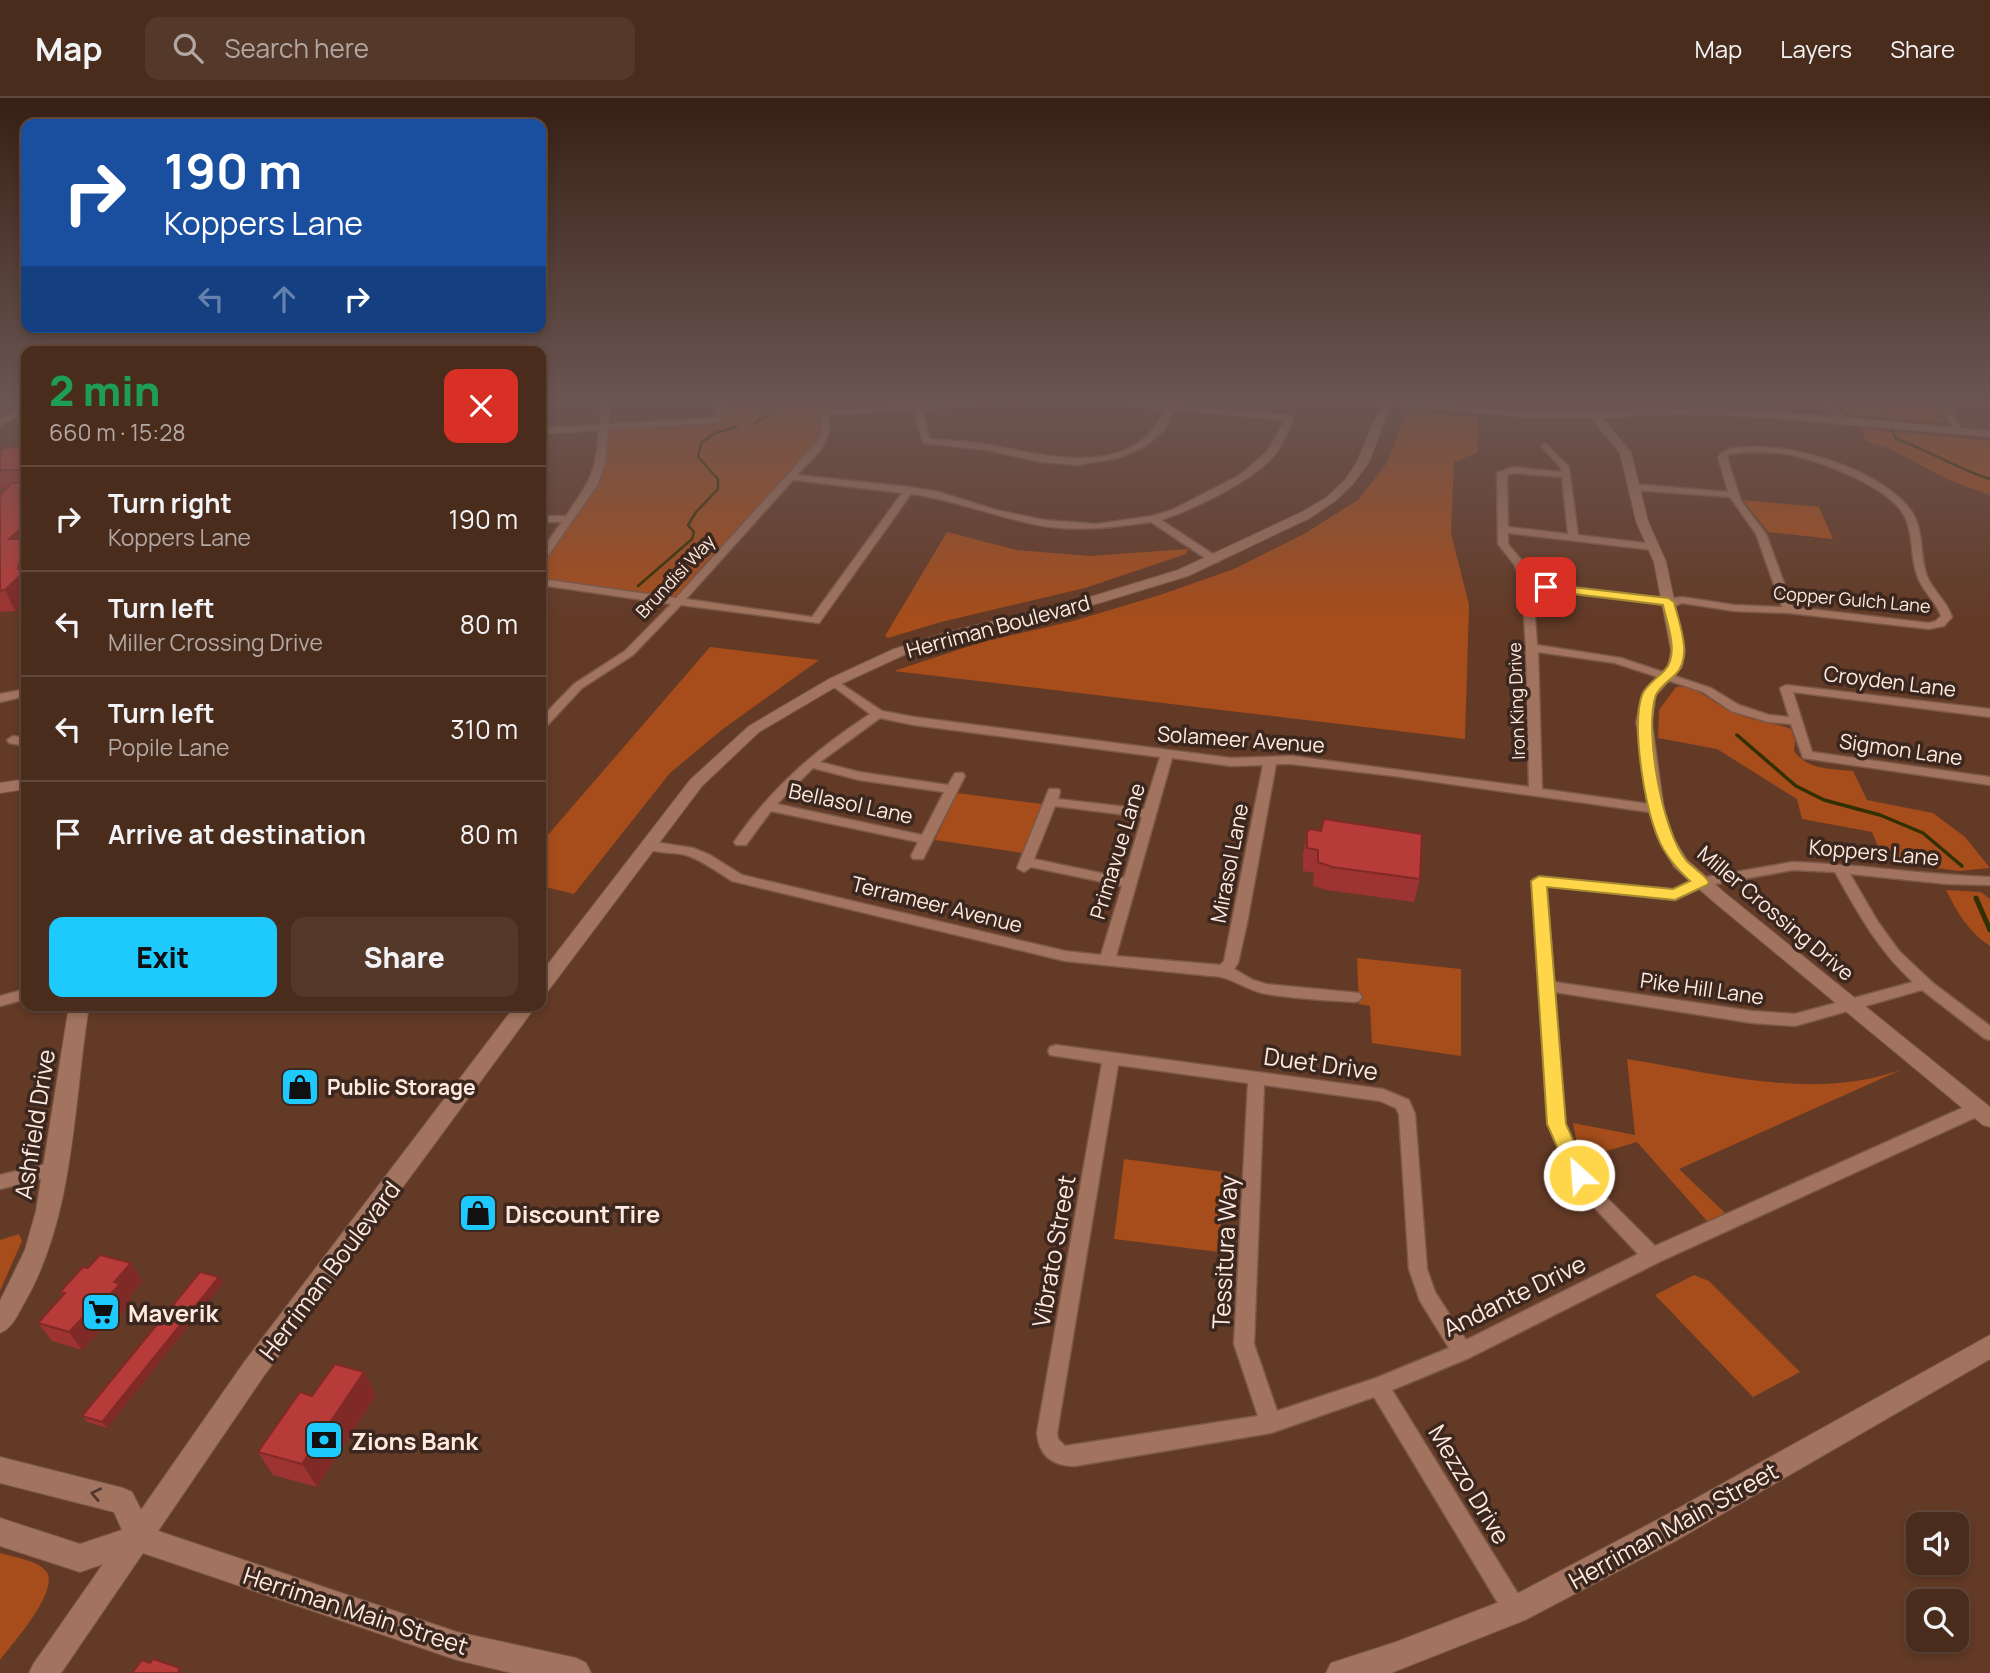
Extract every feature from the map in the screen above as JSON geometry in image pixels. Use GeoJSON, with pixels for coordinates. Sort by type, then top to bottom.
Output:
{"type":"FeatureCollection","features":[{"type":"Feature","properties":{"kind":"main road","name":"Herriman Boulevard"},"geometry":{"type":"LineString","coordinates":[[546,979],[696,783],[754,729],[834,682],[899,652],[953,635],[1082,604],[1183,573],[1215,560],[1306,515],[1331,499],[1356,472]]}},
{"type":"Feature","properties":{"kind":"main road","name":"Miller Crossing Drive"},"geometry":{"type":"LineString","coordinates":[[1631,472],[1642,521],[1660,562],[1678,651],[1675,667],[1649,694],[1644,722],[1656,809],[1666,839],[1680,863],[1701,882],[1984,1114]]}},
{"type":"Feature","properties":{"kind":"main road"},"geometry":{"type":"LineString","coordinates":[[0,788],[21,784]]}},
{"type":"Feature","properties":{"kind":"main road","name":"Ashfield Drive"},"geometry":{"type":"LineString","coordinates":[[0,1322],[29,1274],[45,1230],[78,1011]]}},
{"type":"Feature","properties":{"kind":"main road","name":"Herriman Boulevard"},"geometry":{"type":"LineString","coordinates":[[44,1673],[262,1359],[522,1011]]}},
{"type":"Feature","properties":{"kind":"main road","name":"Herriman Main Street"},"geometry":{"type":"LineString","coordinates":[[1341,1673],[1396,1657],[1515,1610],[1667,1530],[1990,1346]]}},
{"type":"Feature","properties":{"kind":"main road"},"geometry":{"type":"LineString","coordinates":[[0,1470],[123,1500],[139,1538],[80,1558],[0,1532]]}},
{"type":"Feature","properties":{"kind":"main road","name":"Herriman Main Street"},"geometry":{"type":"LineString","coordinates":[[139,1538],[457,1646],[576,1673]]}},
{"type":"Feature","properties":{"kind":"street"},"geometry":{"type":"LineString","coordinates":[[546,550],[593,484],[597,472]]}},
{"type":"Feature","properties":{"kind":"street","name":"Brundisi Way"},"geometry":{"type":"LineString","coordinates":[[546,720],[578,686],[629,653],[795,472]]}},
{"type":"Feature","properties":{"kind":"street"},"geometry":{"type":"LineString","coordinates":[[791,477],[909,490],[939,495],[994,512],[1044,523],[1097,527],[1153,519],[1175,512],[1248,472]]}},
{"type":"Feature","properties":{"kind":"street","name":"Iron King Drive"},"geometry":{"type":"LineString","coordinates":[[1504,472],[1503,544],[1519,563],[1527,585],[1532,648],[1536,791]]}},
{"type":"Feature","properties":{"kind":"street","name":"Iron King Drive"},"geometry":{"type":"LineString","coordinates":[[1540,472],[1566,475]]}},
{"type":"Feature","properties":{"kind":"street","name":"Copper Gulch Lane"},"geometry":{"type":"LineString","coordinates":[[1727,472],[1734,495]]}},
{"type":"Feature","properties":{"kind":"street","name":"Copper Gulch Lane"},"geometry":{"type":"LineString","coordinates":[[1527,585],[1714,610],[1788,610],[1929,626],[1940,624],[1947,617],[1922,576],[1907,513],[1898,502],[1852,472]]}},
{"type":"Feature","properties":{"kind":"street"},"geometry":{"type":"LineString","coordinates":[[1566,475],[1573,538]]}},
{"type":"Feature","properties":{"kind":"street"},"geometry":{"type":"LineString","coordinates":[[1634,485],[1734,495],[1742,512],[1761,534],[1788,610]]}},
{"type":"Feature","properties":{"kind":"street"},"geometry":{"type":"LineString","coordinates":[[546,583],[815,621],[909,490]]}},
{"type":"Feature","properties":{"kind":"street"},"geometry":{"type":"LineString","coordinates":[[546,519],[566,520]]}},
{"type":"Feature","properties":{"kind":"street"},"geometry":{"type":"LineString","coordinates":[[1153,519],[1215,560]]}},
{"type":"Feature","properties":{"kind":"street"},"geometry":{"type":"LineString","coordinates":[[1504,530],[1653,547]]}},
{"type":"Feature","properties":{"kind":"street"},"geometry":{"type":"LineString","coordinates":[[1532,648],[1609,658],[1669,675],[1707,690],[1735,708],[1768,718],[1796,721]]}},
{"type":"Feature","properties":{"kind":"street","name":"Solameer Avenue"},"geometry":{"type":"LineString","coordinates":[[834,682],[878,714],[923,723],[1231,762],[1290,760],[1656,809]]}},
{"type":"Feature","properties":{"kind":"street","name":"Croyden Lane"},"geometry":{"type":"LineString","coordinates":[[1796,721],[1786,688],[1990,713]]}},
{"type":"Feature","properties":{"kind":"street"},"geometry":{"type":"LineString","coordinates":[[0,698],[21,694]]}},
{"type":"Feature","properties":{"kind":"street"},"geometry":{"type":"LineString","coordinates":[[741,842],[767,806],[808,763],[878,714]]}},
{"type":"Feature","properties":{"kind":"street","name":"Sigmon Lane"},"geometry":{"type":"LineString","coordinates":[[1796,721],[1807,755],[1990,781]]}},
{"type":"Feature","properties":{"kind":"street","name":"Primavue Lane"},"geometry":{"type":"LineString","coordinates":[[1107,960],[1167,754]]}},
{"type":"Feature","properties":{"kind":"street","name":"Mirasol Lane"},"geometry":{"type":"LineString","coordinates":[[1224,970],[1231,963],[1240,923],[1270,761]]}},
{"type":"Feature","properties":{"kind":"street"},"geometry":{"type":"LineString","coordinates":[[808,763],[859,776],[956,783],[918,856]]}},
{"type":"Feature","properties":{"kind":"street"},"geometry":{"type":"LineString","coordinates":[[1129,883],[1024,866],[1052,797],[1149,814]]}},
{"type":"Feature","properties":{"kind":"street","name":"Bellasol Lane"},"geometry":{"type":"LineString","coordinates":[[767,806],[926,840]]}},
{"type":"Feature","properties":{"kind":"street","name":"Terrameer Avenue"},"geometry":{"type":"LineString","coordinates":[[648,845],[688,851],[737,878],[1065,956],[1224,970]]}},
{"type":"Feature","properties":{"kind":"street","name":"Koppers Lane"},"geometry":{"type":"LineString","coordinates":[[1652,1256],[1597,1199],[1579,1175],[1556,1124],[1539,881],[1675,895],[1701,882],[1793,866],[1840,868],[1947,880],[1990,881]]}},
{"type":"Feature","properties":{"kind":"street"},"geometry":{"type":"LineString","coordinates":[[1840,868],[1871,923],[1893,954],[1924,984],[1990,1034]]}},
{"type":"Feature","properties":{"kind":"street"},"geometry":{"type":"LineString","coordinates":[[1224,970],[1248,984],[1266,989],[1353,997]]}},
{"type":"Feature","properties":{"kind":"street","name":"Pike Hill Lane"},"geometry":{"type":"LineString","coordinates":[[1547,986],[1752,1017],[1795,1020],[1924,984]]}},
{"type":"Feature","properties":{"kind":"street"},"geometry":{"type":"LineString","coordinates":[[0,1000],[21,995]]}},
{"type":"Feature","properties":{"kind":"street","name":"Duet Drive"},"geometry":{"type":"LineString","coordinates":[[1056,1051],[1383,1095],[1403,1104],[1407,1114],[1418,1269],[1432,1305],[1462,1352]]}},
{"type":"Feature","properties":{"kind":"street","name":"Vibrato Street"},"geometry":{"type":"LineString","coordinates":[[1053,1451],[1048,1444],[1047,1433],[1111,1059]]}},
{"type":"Feature","properties":{"kind":"street","name":"Tessitura Way"},"geometry":{"type":"LineString","coordinates":[[1256,1078],[1244,1344],[1270,1423]]}},
{"type":"Feature","properties":{"kind":"street","name":"Andante Drive"},"geometry":{"type":"LineString","coordinates":[[1053,1451],[1060,1456],[1075,1457],[1270,1423],[1379,1386],[1462,1352],[1652,1256],[1984,1114]]}},
{"type":"Feature","properties":{"kind":"street"},"geometry":{"type":"LineString","coordinates":[[0,1182],[54,1169]]}},
{"type":"Feature","properties":{"kind":"street","name":"Mezzo Drive"},"geometry":{"type":"LineString","coordinates":[[1379,1386],[1515,1610]]}},
{"type":"Feature","properties":{"kind":"shaded area"},"geometry":{"type":"Polygon","coordinates":[[[595,472],[795,472],[680,600],[546,583],[546,551],[593,484],[595,472]]]}},
{"type":"Feature","properties":{"kind":"shaded area"},"geometry":{"type":"Polygon","coordinates":[[[1380,472],[1454,472],[1451,533],[1469,605],[1465,739],[894,671],[982,642],[1073,621],[1160,595],[1234,569],[1304,534],[1358,500],[1380,472]]]}},
{"type":"Feature","properties":{"kind":"shaded area"},"geometry":{"type":"Polygon","coordinates":[[[1935,472],[1990,472],[1990,495],[1935,472]]]}},
{"type":"Feature","properties":{"kind":"shaded area"},"geometry":{"type":"Polygon","coordinates":[[[1743,500],[1819,507],[1833,539],[1768,532],[1743,500]]]}},
{"type":"Feature","properties":{"kind":"shaded area"},"geometry":{"type":"Polygon","coordinates":[[[947,532],[1017,550],[1090,556],[1188,549],[1186,554],[1085,588],[941,622],[888,638],[885,636],[947,532]]]}},
{"type":"Feature","properties":{"kind":"shaded area"},"geometry":{"type":"Polygon","coordinates":[[[710,647],[819,660],[723,729],[670,773],[574,894],[546,887],[546,837],[710,647]]]}},
{"type":"Feature","properties":{"kind":"shaded area"},"geometry":{"type":"Polygon","coordinates":[[[1676,687],[1698,692],[1739,715],[1791,729],[1795,741],[1794,751],[1806,762],[1829,769],[1853,771],[1867,800],[1933,813],[1965,837],[1990,868],[1959,871],[1884,861],[1872,832],[1802,819],[1797,799],[1717,749],[1658,738],[1659,710],[1676,687]]]}},
{"type":"Feature","properties":{"kind":"shaded area"},"geometry":{"type":"Polygon","coordinates":[[[957,793],[1042,804],[1023,853],[935,840],[957,793]]]}},
{"type":"Feature","properties":{"kind":"shaded area"},"geometry":{"type":"Polygon","coordinates":[[[1946,890],[1981,892],[1990,899],[1990,946],[1964,921],[1946,890]]]}},
{"type":"Feature","properties":{"kind":"shaded area"},"geometry":{"type":"Polygon","coordinates":[[[1357,958],[1461,969],[1461,1056],[1372,1043],[1370,1006],[1359,1004],[1357,958]]]}},
{"type":"Feature","properties":{"kind":"shaded area"},"geometry":{"type":"Polygon","coordinates":[[[1627,1059],[1730,1077],[1800,1084],[1870,1079],[1903,1069],[1679,1169],[1725,1213],[1707,1221],[1637,1142],[1586,1157],[1576,1139],[1573,1123],[1635,1135],[1627,1059]]]}},
{"type":"Feature","properties":{"kind":"shaded area"},"geometry":{"type":"Polygon","coordinates":[[[1124,1159],[1224,1172],[1219,1252],[1114,1239],[1124,1159]]]}},
{"type":"Feature","properties":{"kind":"shaded area"},"geometry":{"type":"Polygon","coordinates":[[[19,1234],[22,1241],[0,1291],[0,1240],[19,1234]]]}},
{"type":"Feature","properties":{"kind":"shaded area"},"geometry":{"type":"Polygon","coordinates":[[[1694,1275],[1709,1281],[1800,1372],[1753,1397],[1655,1295],[1694,1275]]]}},
{"type":"Feature","properties":{"kind":"shaded area"},"geometry":{"type":"Polygon","coordinates":[[[0,1553],[37,1564],[46,1571],[49,1580],[47,1591],[33,1617],[0,1660],[0,1553]]]}},
{"type":"Feature","properties":{"kind":"building"},"geometry":{"type":"Polygon","coordinates":[[[12,483],[21,483],[21,528],[9,539],[21,539],[18,569],[21,569],[21,575],[5,590],[0,591],[1,497],[0,494],[12,483]]]}},
{"type":"Feature","properties":{"kind":"building"},"geometry":{"type":"Polygon","coordinates":[[[1324,819],[1422,834],[1420,879],[1332,867],[1318,862],[1318,850],[1307,848],[1307,832],[1310,829],[1321,831],[1324,819]]]}},
{"type":"Feature","properties":{"kind":"building"},"geometry":{"type":"Polygon","coordinates":[[[100,1255],[131,1263],[114,1282],[120,1284],[108,1297],[103,1296],[69,1332],[38,1323],[65,1293],[60,1292],[83,1267],[88,1268],[100,1255]]]}},
{"type":"Feature","properties":{"kind":"building"},"geometry":{"type":"Polygon","coordinates":[[[200,1272],[219,1277],[102,1422],[82,1416],[200,1272]]]}},
{"type":"Feature","properties":{"kind":"building"},"geometry":{"type":"Polygon","coordinates":[[[335,1364],[364,1372],[302,1464],[258,1452],[300,1392],[312,1396],[335,1364]]]}},
{"type":"Feature","properties":{"kind":"building"},"geometry":{"type":"Polygon","coordinates":[[[153,1659],[180,1668],[178,1672],[181,1673],[132,1673],[142,1660],[150,1663],[153,1659]]]}},
{"type":"Feature","properties":{"kind":"waterway"},"geometry":{"type":"LineString","coordinates":[[638,586],[692,539],[694,532],[688,525],[696,512],[718,489],[718,479],[712,472]]}},
{"type":"Feature","properties":{"kind":"waterway"},"geometry":{"type":"LineString","coordinates":[[1973,472],[1990,479]]}},
{"type":"Feature","properties":{"kind":"waterway"},"geometry":{"type":"LineString","coordinates":[[1737,735],[1796,786],[1824,800],[1880,815],[1923,833],[1962,866]]}},
{"type":"Feature","properties":{"kind":"waterway"},"geometry":{"type":"LineString","coordinates":[[1976,898],[1990,930]]}},
{"type":"Feature","properties":{"kind":"place","name":"Public Storage"},"geometry":{"type":"Point","coordinates":[300,1087]}},
{"type":"Feature","properties":{"kind":"place","name":"Discount Tire"},"geometry":{"type":"Point","coordinates":[478,1213]}},
{"type":"Feature","properties":{"kind":"place","name":"Maverik"},"geometry":{"type":"Point","coordinates":[101,1312]}},
{"type":"Feature","properties":{"kind":"place","name":"Zions Bank"},"geometry":{"type":"Point","coordinates":[324,1440]}},
{"type":"Feature","properties":{"kind":"route"},"geometry":{"type":"LineString","coordinates":[[1546,587],[1668,602],[1678,651],[1675,667],[1649,694],[1644,722],[1645,737],[1656,809],[1666,839],[1680,863],[1701,882],[1675,895],[1539,881],[1556,1124],[1579,1175]]}}]}
